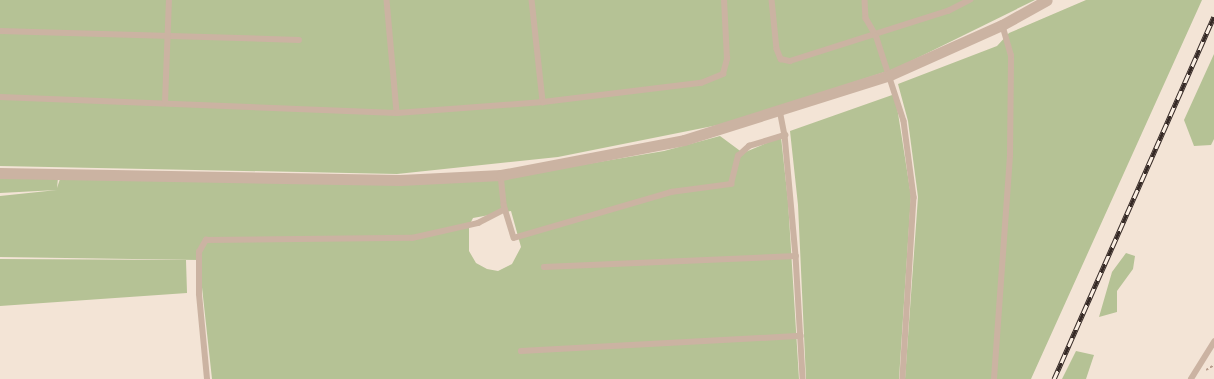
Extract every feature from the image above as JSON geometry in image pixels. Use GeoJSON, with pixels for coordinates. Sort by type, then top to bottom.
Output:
{"type":"FeatureCollection","features":[{"type":"Feature","properties":{"kind":"street"},"geometry":{"type":"LineString","coordinates":[[0,173],[400,180],[501,175],[684,140],[890,75],[1002,26],[1047,0]]}},
{"type":"Feature","properties":{"kind":"lane"},"geometry":{"type":"LineString","coordinates":[[166,103],[168,0]]}},
{"type":"Feature","properties":{"kind":"lane"},"geometry":{"type":"LineString","coordinates":[[387,0],[397,113]]}},
{"type":"Feature","properties":{"kind":"lane"},"geometry":{"type":"LineString","coordinates":[[532,0],[543,102]]}},
{"type":"Feature","properties":{"kind":"lane"},"geometry":{"type":"LineString","coordinates":[[0,98],[397,113],[543,102],[716,78],[723,74],[727,59],[724,0]]}},
{"type":"Feature","properties":{"kind":"lane"},"geometry":{"type":"LineString","coordinates":[[772,0],[781,58],[790,61],[876,35],[957,3],[970,0]]}},
{"type":"Feature","properties":{"kind":"lane"},"geometry":{"type":"LineString","coordinates":[[864,0],[866,18],[876,35],[904,120],[914,197],[903,379]]}},
{"type":"Feature","properties":{"kind":"lane"},"geometry":{"type":"LineString","coordinates":[[994,379],[1010,155],[1011,56],[1002,26]]}},
{"type":"Feature","properties":{"kind":"lane"},"geometry":{"type":"LineString","coordinates":[[0,31],[298,40]]}},
{"type":"Feature","properties":{"kind":"lane"},"geometry":{"type":"LineString","coordinates":[[780,110],[786,135],[796,256],[803,379]]}},
{"type":"Feature","properties":{"kind":"lane"},"geometry":{"type":"LineString","coordinates":[[501,175],[505,209],[514,238],[671,192],[731,184],[738,156],[749,146],[786,135]]}},
{"type":"Feature","properties":{"kind":"lane"},"geometry":{"type":"LineString","coordinates":[[207,379],[199,294],[199,252],[206,240],[412,238],[478,223],[505,209]]}},
{"type":"Feature","properties":{"kind":"lane"},"geometry":{"type":"LineString","coordinates":[[544,267],[796,256]]}},
{"type":"Feature","properties":{"kind":"lane"},"geometry":{"type":"LineString","coordinates":[[521,351],[801,336]]}},
{"type":"Feature","properties":{"kind":"lane"},"geometry":{"type":"LineString","coordinates":[[1191,379],[1214,342]]}},
{"type":"Feature","properties":{"kind":"green space"},"geometry":{"type":"Polygon","coordinates":[[[0,0],[1035,0],[897,68],[728,123],[558,157],[397,174],[0,166],[0,0]]]}},
{"type":"Feature","properties":{"kind":"green space"},"geometry":{"type":"Polygon","coordinates":[[[1086,0],[1202,0],[1031,379],[905,379],[918,197],[908,121],[898,84],[997,46],[1009,33],[1086,0]]]}},
{"type":"Feature","properties":{"kind":"green space"},"geometry":{"type":"Polygon","coordinates":[[[1214,54],[1214,139],[1211,145],[1194,146],[1184,120],[1214,54]]]}},
{"type":"Feature","properties":{"kind":"green space"},"geometry":{"type":"Polygon","coordinates":[[[895,94],[911,196],[899,379],[806,379],[798,205],[790,131],[895,94]]]}},
{"type":"Feature","properties":{"kind":"green space"},"geometry":{"type":"Polygon","coordinates":[[[720,136],[743,153],[781,137],[788,201],[799,379],[212,379],[199,260],[0,257],[0,196],[57,190],[0,193],[0,179],[58,178],[57,188],[60,179],[491,180],[664,151],[720,136]],[[511,211],[473,218],[469,226],[469,251],[476,263],[487,269],[498,271],[512,264],[521,247],[511,211]]]}},
{"type":"Feature","properties":{"kind":"green space"},"geometry":{"type":"Polygon","coordinates":[[[1126,253],[1135,256],[1133,269],[1117,291],[1117,312],[1099,317],[1112,272],[1126,253]]]}},
{"type":"Feature","properties":{"kind":"green space"},"geometry":{"type":"Polygon","coordinates":[[[0,259],[186,260],[187,293],[0,306],[0,259]]]}},
{"type":"Feature","properties":{"kind":"green space"},"geometry":{"type":"Polygon","coordinates":[[[1076,351],[1094,355],[1086,379],[1062,379],[1076,351]]]}},
{"type":"Feature","properties":{"kind":"railway"},"geometry":{"type":"LineString","coordinates":[[1054,379],[1214,17]]}}]}
